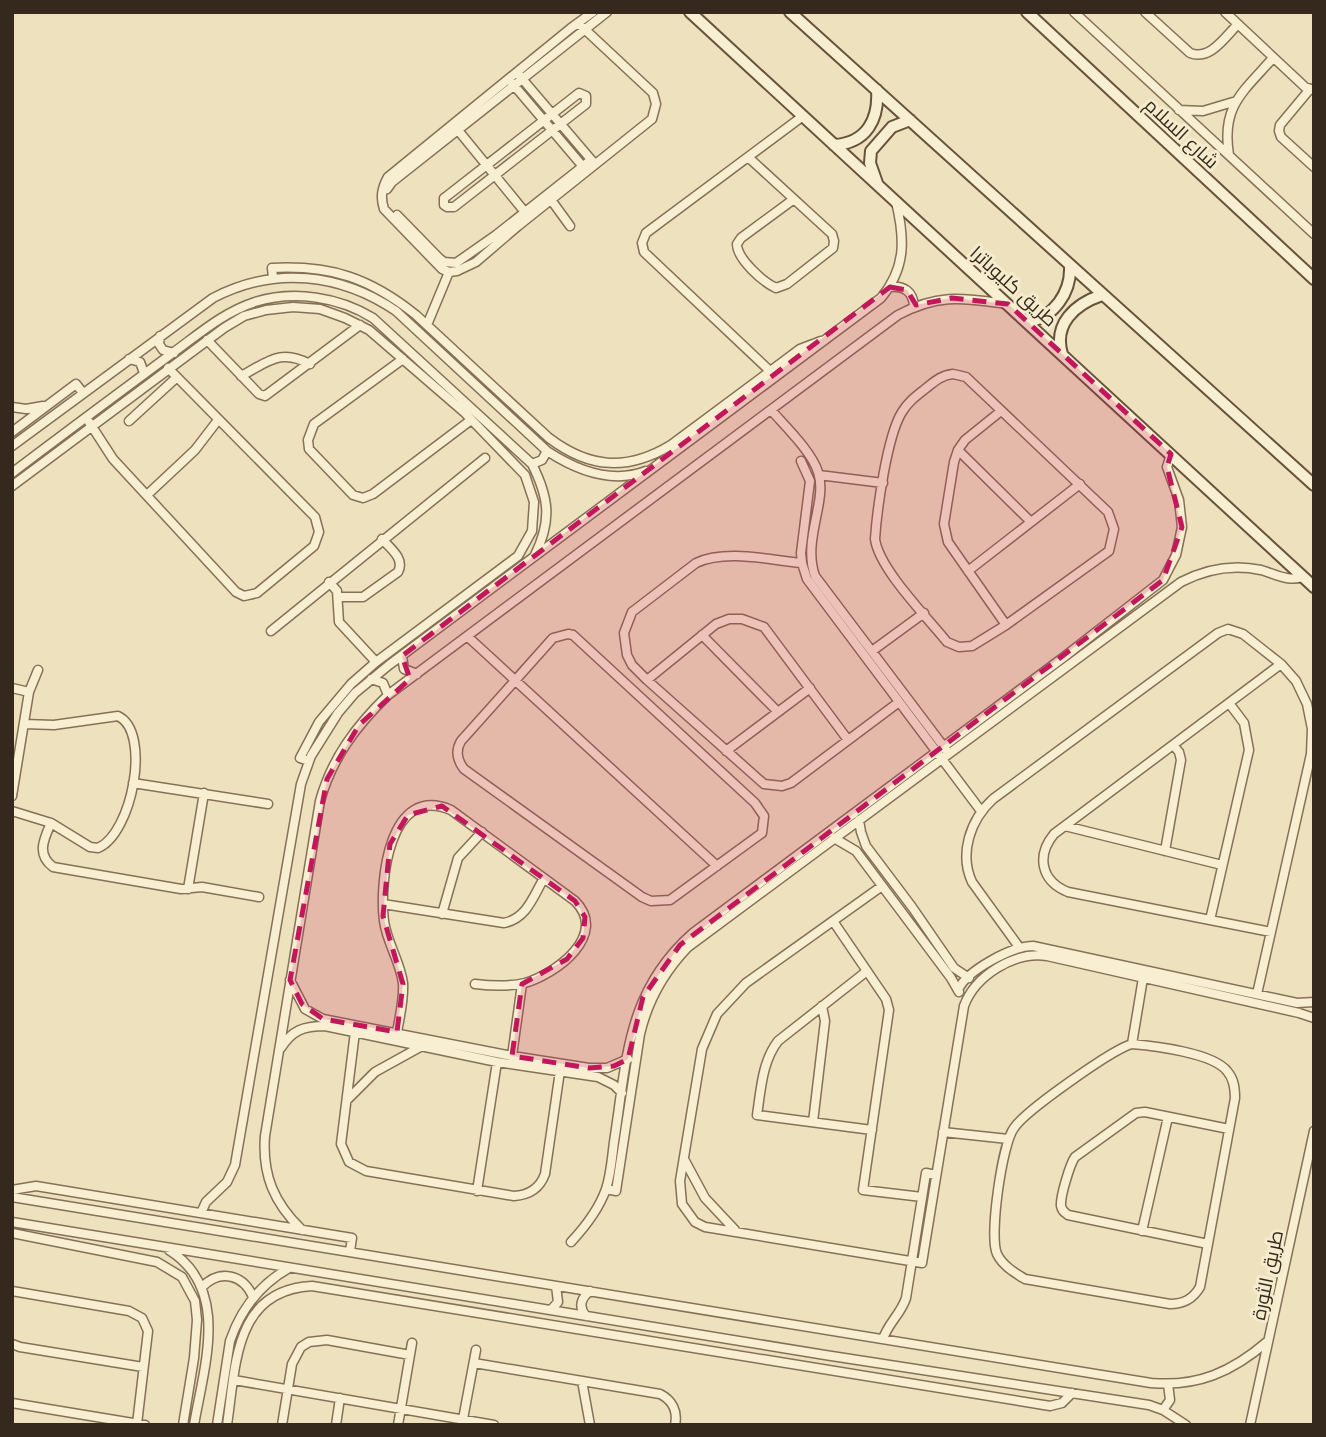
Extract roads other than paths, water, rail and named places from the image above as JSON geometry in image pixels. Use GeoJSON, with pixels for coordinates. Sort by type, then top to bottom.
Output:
{"type":"FeatureCollection","features":[{"type":"Feature","properties":{"kind":"main road","name":"طريق كليوباترا"},"geometry":{"type":"LineString","coordinates":[[690,12],[1314,587]]}},
{"type":"Feature","properties":{"kind":"main road"},"geometry":{"type":"LineString","coordinates":[[790,12],[1314,485]]}},
{"type":"Feature","properties":{"kind":"main road","name":"شارع السلام"},"geometry":{"type":"LineString","coordinates":[[1027,12],[1314,279]]}},
{"type":"Feature","properties":{"kind":"main road"},"geometry":{"type":"LineString","coordinates":[[834,145],[857,139],[873,122],[878,109],[877,90]]}},
{"type":"Feature","properties":{"kind":"main road"},"geometry":{"type":"LineString","coordinates":[[879,186],[870,163],[871,150],[889,130],[910,120]]}},
{"type":"Feature","properties":{"kind":"main road"},"geometry":{"type":"LineString","coordinates":[[1027,322],[1047,314],[1062,298],[1069,283],[1070,267]]}},
{"type":"Feature","properties":{"kind":"main road"},"geometry":{"type":"LineString","coordinates":[[1062,354],[1059,340],[1065,320],[1080,306],[1102,295]]}},
{"type":"Feature","properties":{"kind":"street"},"geometry":{"type":"LineString","coordinates":[[581,26],[593,12]]}},
{"type":"Feature","properties":{"kind":"street"},"geometry":{"type":"LineString","coordinates":[[445,268],[386,208],[384,190],[390,179],[581,26],[607,12]]}},
{"type":"Feature","properties":{"kind":"street"},"geometry":{"type":"LineString","coordinates":[[1074,12],[1314,234]]}},
{"type":"Feature","properties":{"kind":"street"},"geometry":{"type":"LineString","coordinates":[[1145,12],[1190,53],[1198,56],[1210,51],[1238,24]]}},
{"type":"Feature","properties":{"kind":"street"},"geometry":{"type":"LineString","coordinates":[[1225,12],[1273,58],[1312,90],[1280,125],[1279,131],[1281,137],[1314,167]]}},
{"type":"Feature","properties":{"kind":"street"},"geometry":{"type":"LineString","coordinates":[[445,268],[464,265],[473,259],[585,169],[650,122],[656,104],[653,93],[581,26]]}},
{"type":"Feature","properties":{"kind":"street"},"geometry":{"type":"LineString","coordinates":[[1229,156],[1228,125],[1233,102],[1273,58]]}},
{"type":"Feature","properties":{"kind":"street"},"geometry":{"type":"LineString","coordinates":[[519,75],[593,163]]}},
{"type":"Feature","properties":{"kind":"street"},"geometry":{"type":"LineString","coordinates":[[511,81],[585,169]]}},
{"type":"Feature","properties":{"kind":"street"},"geometry":{"type":"LineString","coordinates":[[575,94],[586,96],[586,104],[553,132],[454,207],[444,205],[444,198],[552,114],[575,94]]}},
{"type":"Feature","properties":{"kind":"street"},"geometry":{"type":"LineString","coordinates":[[1180,110],[1203,111],[1233,102]]}},
{"type":"Feature","properties":{"kind":"street"},"geometry":{"type":"LineString","coordinates":[[440,140],[457,129],[475,111]]}},
{"type":"Feature","properties":{"kind":"street"},"geometry":{"type":"LineString","coordinates":[[769,371],[644,253],[642,248],[646,233],[803,116]]}},
{"type":"Feature","properties":{"kind":"street"},"geometry":{"type":"LineString","coordinates":[[457,129],[524,211]]}},
{"type":"Feature","properties":{"kind":"street"},"geometry":{"type":"LineString","coordinates":[[748,157],[832,234],[833,248],[787,284],[776,288],[739,254],[737,244],[741,238],[793,199]]}},
{"type":"Feature","properties":{"kind":"street"},"geometry":{"type":"LineString","coordinates":[[498,238],[524,211],[549,197]]}},
{"type":"Feature","properties":{"kind":"street"},"geometry":{"type":"LineString","coordinates":[[549,197],[570,226]]}},
{"type":"Feature","properties":{"kind":"street"},"geometry":{"type":"LineString","coordinates":[[12,446],[221,294],[273,278],[292,277],[329,280],[372,296],[396,311],[564,449],[600,462],[637,461],[655,454],[718,415],[881,298],[898,272],[903,248],[896,202]]}},
{"type":"Feature","properties":{"kind":"street"},"geometry":{"type":"LineString","coordinates":[[273,278],[272,268],[299,267],[350,276],[374,286],[396,299],[427,325],[547,451],[563,461],[600,474],[638,474],[655,467]]}},
{"type":"Feature","properties":{"kind":"street"},"geometry":{"type":"LineString","coordinates":[[427,325],[445,268]]}},
{"type":"Feature","properties":{"kind":"street"},"geometry":{"type":"LineString","coordinates":[[890,287],[907,290],[914,300],[914,306]]}},
{"type":"Feature","properties":{"kind":"street"},"geometry":{"type":"LineString","coordinates":[[12,473],[210,325],[231,312],[254,303],[291,297],[328,300],[373,318],[439,376],[471,420],[526,475],[534,502],[535,517],[526,544],[518,556],[462,606],[371,679],[338,713],[309,761],[295,810],[276,940],[237,1155],[227,1182],[206,1202],[201,1213]]}},
{"type":"Feature","properties":{"kind":"street"},"geometry":{"type":"LineString","coordinates":[[302,1230],[281,1207],[272,1191],[266,1173],[265,1136],[318,813],[327,779],[349,737],[387,695],[898,315],[914,306],[952,298],[1008,304]]}},
{"type":"Feature","properties":{"kind":"street"},"geometry":{"type":"LineString","coordinates":[[12,486],[168,368],[244,316],[293,307],[320,309],[360,325],[532,464],[543,487],[547,511],[544,536],[534,558]]}},
{"type":"Feature","properties":{"kind":"street"},"geometry":{"type":"LineString","coordinates":[[207,340],[261,396],[265,396],[360,325]]}},
{"type":"Feature","properties":{"kind":"street"},"geometry":{"type":"LineString","coordinates":[[160,336],[160,347],[166,352],[174,353]]}},
{"type":"Feature","properties":{"kind":"street"},"geometry":{"type":"LineString","coordinates":[[309,761],[300,758],[319,722],[351,684],[376,662],[534,558],[655,467],[769,371],[800,349],[827,339]]}},
{"type":"Feature","properties":{"kind":"street"},"geometry":{"type":"LineString","coordinates":[[241,376],[280,356],[295,356],[310,364]]}},
{"type":"Feature","properties":{"kind":"street"},"geometry":{"type":"LineString","coordinates":[[130,359],[141,362],[144,373]]}},
{"type":"Feature","properties":{"kind":"street"},"geometry":{"type":"LineString","coordinates":[[403,359],[314,424],[310,432],[309,449],[353,495],[363,498],[373,494],[471,420]]}},
{"type":"Feature","properties":{"kind":"street"},"geometry":{"type":"LineString","coordinates":[[85,417],[113,459],[236,592],[244,596],[257,593],[309,551],[319,532],[315,517],[168,368]]}},
{"type":"Feature","properties":{"kind":"street"},"geometry":{"type":"LineString","coordinates":[[953,374],[966,377],[1001,411],[1108,512],[1114,537],[1109,551],[1006,625],[972,646],[959,647],[947,642],[884,563],[876,548],[883,483],[895,429],[902,413],[912,399],[940,377],[953,374]]}},
{"type":"Feature","properties":{"kind":"street"},"geometry":{"type":"LineString","coordinates":[[129,421],[176,378]]}},
{"type":"Feature","properties":{"kind":"street"},"geometry":{"type":"LineString","coordinates":[[12,432],[76,384],[83,393]]}},
{"type":"Feature","properties":{"kind":"street"},"geometry":{"type":"LineString","coordinates":[[12,407],[26,410],[49,404]]}},
{"type":"Feature","properties":{"kind":"street"},"geometry":{"type":"LineString","coordinates":[[771,410],[812,459],[819,475],[820,486],[811,549],[811,578],[872,651],[981,811]]}},
{"type":"Feature","properties":{"kind":"street"},"geometry":{"type":"LineString","coordinates":[[1001,411],[965,440],[958,450],[944,524],[948,542],[1006,625]]}},
{"type":"Feature","properties":{"kind":"street"},"geometry":{"type":"LineString","coordinates":[[147,495],[195,450],[218,419]]}},
{"type":"Feature","properties":{"kind":"street"},"geometry":{"type":"LineString","coordinates":[[958,450],[1031,522]]}},
{"type":"Feature","properties":{"kind":"street"},"geometry":{"type":"LineString","coordinates":[[532,464],[542,460],[547,451]]}},
{"type":"Feature","properties":{"kind":"street"},"geometry":{"type":"LineString","coordinates":[[606,1189],[616,1191],[640,1034],[646,1011],[663,977],[698,939],[859,820],[1163,580],[1176,555],[1182,527],[1179,500],[1167,467],[1171,454]]}},
{"type":"Feature","properties":{"kind":"street"},"geometry":{"type":"LineString","coordinates":[[271,631],[485,458]]}},
{"type":"Feature","properties":{"kind":"street"},"geometry":{"type":"LineString","coordinates":[[801,461],[810,481],[802,563],[899,702],[943,753]]}},
{"type":"Feature","properties":{"kind":"street"},"geometry":{"type":"LineString","coordinates":[[819,475],[883,483]]}},
{"type":"Feature","properties":{"kind":"street"},"geometry":{"type":"LineString","coordinates":[[968,571],[1080,484]]}},
{"type":"Feature","properties":{"kind":"street"},"geometry":{"type":"LineString","coordinates":[[338,597],[363,597],[398,572],[400,560],[382,540]]}},
{"type":"Feature","properties":{"kind":"street"},"geometry":{"type":"LineString","coordinates":[[802,563],[724,556],[696,563],[632,612],[626,622],[626,655],[647,680],[764,783],[782,786],[791,783],[899,702]]}},
{"type":"Feature","properties":{"kind":"street"},"geometry":{"type":"LineString","coordinates":[[571,1242],[595,1211],[606,1189],[635,1019],[659,968],[680,945],[1172,587],[1201,573],[1233,567],[1262,570],[1287,578],[1303,577]]}},
{"type":"Feature","properties":{"kind":"street"},"geometry":{"type":"LineString","coordinates":[[1163,580],[1171,581],[1172,587]]}},
{"type":"Feature","properties":{"kind":"street"},"geometry":{"type":"LineString","coordinates":[[330,582],[338,597],[339,622],[376,662]]}},
{"type":"Feature","properties":{"kind":"street"},"geometry":{"type":"LineString","coordinates":[[872,651],[924,612]]}},
{"type":"Feature","properties":{"kind":"street"},"geometry":{"type":"LineString","coordinates":[[647,680],[716,624],[729,619],[742,619],[759,624],[769,632],[848,740]]}},
{"type":"Feature","properties":{"kind":"street"},"geometry":{"type":"LineString","coordinates":[[1020,947],[966,870],[967,848],[981,811],[993,799],[1223,631],[1239,631],[1281,664],[1296,681],[1307,704],[1312,729],[1311,754],[1257,994]]}},
{"type":"Feature","properties":{"kind":"street"},"geometry":{"type":"LineString","coordinates":[[563,634],[573,635],[761,809],[765,825],[762,832],[670,900],[651,901],[642,897],[464,769],[457,752],[461,741],[515,681],[553,638],[563,634]]}},
{"type":"Feature","properties":{"kind":"street"},"geometry":{"type":"LineString","coordinates":[[702,635],[778,712]]}},
{"type":"Feature","properties":{"kind":"street"},"geometry":{"type":"LineString","coordinates":[[467,636],[717,866]]}},
{"type":"Feature","properties":{"kind":"street"},"geometry":{"type":"LineString","coordinates":[[402,656],[404,669],[417,674]]}},
{"type":"Feature","properties":{"kind":"street"},"geometry":{"type":"LineString","coordinates":[[1271,932],[1068,892],[1057,887],[1048,878],[1042,855],[1046,843],[1065,826],[1281,664]]}},
{"type":"Feature","properties":{"kind":"street"},"geometry":{"type":"LineString","coordinates":[[12,796],[29,692],[38,670]]}},
{"type":"Feature","properties":{"kind":"street"},"geometry":{"type":"LineString","coordinates":[[371,679],[383,683],[387,695]]}},
{"type":"Feature","properties":{"kind":"street"},"geometry":{"type":"LineString","coordinates":[[12,688],[29,692]]}},
{"type":"Feature","properties":{"kind":"street"},"geometry":{"type":"LineString","coordinates":[[726,751],[810,688]]}},
{"type":"Feature","properties":{"kind":"street"},"geometry":{"type":"LineString","coordinates":[[1210,920],[1249,750],[1244,723],[1229,703]]}},
{"type":"Feature","properties":{"kind":"street"},"geometry":{"type":"LineString","coordinates":[[12,811],[51,823],[90,847],[102,847],[127,813],[134,783],[132,732],[124,719],[111,715],[62,724],[24,724]]}},
{"type":"Feature","properties":{"kind":"street"},"geometry":{"type":"LineString","coordinates":[[1165,851],[1181,760],[1173,745]]}},
{"type":"Feature","properties":{"kind":"street"},"geometry":{"type":"LineString","coordinates":[[134,783],[268,804]]}},
{"type":"Feature","properties":{"kind":"street"},"geometry":{"type":"LineString","coordinates":[[188,889],[204,793]]}},
{"type":"Feature","properties":{"kind":"street"},"geometry":{"type":"LineString","coordinates":[[397,1032],[403,1002],[403,984],[386,933],[383,904],[391,839],[396,828],[408,815],[426,807],[442,806],[451,810],[482,832],[581,908],[586,922],[579,945],[560,965],[543,976],[522,984],[475,984]]}},
{"type":"Feature","properties":{"kind":"street"},"geometry":{"type":"LineString","coordinates":[[859,820],[866,846],[954,968],[977,984]]}},
{"type":"Feature","properties":{"kind":"street"},"geometry":{"type":"LineString","coordinates":[[51,823],[42,848],[43,856],[53,867],[181,890],[202,887],[259,897]]}},
{"type":"Feature","properties":{"kind":"street"},"geometry":{"type":"LineString","coordinates":[[1065,826],[1222,865]]}},
{"type":"Feature","properties":{"kind":"street"},"geometry":{"type":"LineString","coordinates":[[442,914],[458,858],[482,832]]}},
{"type":"Feature","properties":{"kind":"street"},"geometry":{"type":"LineString","coordinates":[[834,838],[856,851],[967,999]]}},
{"type":"Feature","properties":{"kind":"street"},"geometry":{"type":"LineString","coordinates":[[383,904],[494,922],[509,922],[519,917],[527,908],[544,878]]}},
{"type":"Feature","properties":{"kind":"street"},"geometry":{"type":"LineString","coordinates":[[882,886],[746,983],[717,1014],[702,1049],[680,1193],[687,1214],[705,1227],[922,1263],[961,1021],[967,999],[977,984],[1013,960],[1029,955],[1085,960],[1296,1007],[1314,1002]]}},
{"type":"Feature","properties":{"kind":"street"},"geometry":{"type":"LineString","coordinates":[[833,921],[886,999],[889,1010],[863,1190],[922,1198]]}},
{"type":"Feature","properties":{"kind":"street"},"geometry":{"type":"LineString","coordinates":[[958,990],[967,977],[1007,952],[1033,946],[1143,978],[1177,981]]}},
{"type":"Feature","properties":{"kind":"street"},"geometry":{"type":"LineString","coordinates":[[867,971],[778,1041],[772,1049],[762,1079],[757,1115],[872,1130]]}},
{"type":"Feature","properties":{"kind":"street"},"geometry":{"type":"LineString","coordinates":[[1132,1044],[1143,978]]}},
{"type":"Feature","properties":{"kind":"street"},"geometry":{"type":"LineString","coordinates":[[290,980],[302,1004],[314,1015],[342,1023],[512,1056],[598,1068],[614,1066],[628,1059]]}},
{"type":"Feature","properties":{"kind":"street"},"geometry":{"type":"LineString","coordinates":[[512,1056],[522,984]]}},
{"type":"Feature","properties":{"kind":"street"},"geometry":{"type":"LineString","coordinates":[[1212,989],[1257,994],[1296,1007],[1314,1018]]}},
{"type":"Feature","properties":{"kind":"street"},"geometry":{"type":"LineString","coordinates":[[813,1122],[825,1021],[822,1006]]}},
{"type":"Feature","properties":{"kind":"street"},"geometry":{"type":"LineString","coordinates":[[277,1053],[293,1032],[302,1028],[325,1026],[497,1062],[603,1079],[622,1093]]}},
{"type":"Feature","properties":{"kind":"street"},"geometry":{"type":"LineString","coordinates":[[355,1032],[341,1144],[345,1157],[357,1168],[477,1191],[523,1195],[539,1185],[545,1174],[560,1071]]}},
{"type":"Feature","properties":{"kind":"street"},"geometry":{"type":"LineString","coordinates":[[1132,1044],[1202,1058],[1221,1065],[1232,1078],[1235,1087],[1229,1129],[1199,1287],[1195,1295],[1179,1304],[1025,1279],[1011,1271],[998,1254],[993,1228],[1008,1139],[1017,1123],[1112,1052],[1132,1044]]}},
{"type":"Feature","properties":{"kind":"street"},"geometry":{"type":"LineString","coordinates":[[345,1103],[375,1072],[422,1046]]}},
{"type":"Feature","properties":{"kind":"street"},"geometry":{"type":"LineString","coordinates":[[477,1191],[497,1062]]}},
{"type":"Feature","properties":{"kind":"street"},"geometry":{"type":"LineString","coordinates":[[1208,1244],[1068,1215],[1062,1210],[1061,1203],[1070,1165],[1079,1153],[1136,1113],[1145,1112],[1229,1129]]}},
{"type":"Feature","properties":{"kind":"street"},"geometry":{"type":"LineString","coordinates":[[1142,1231],[1168,1117]]}},
{"type":"Feature","properties":{"kind":"street","name":"طريق الثورة"},"geometry":{"type":"LineString","coordinates":[[1250,1425],[1314,1131]]}},
{"type":"Feature","properties":{"kind":"street"},"geometry":{"type":"LineString","coordinates":[[943,1132],[1008,1139]]}},
{"type":"Feature","properties":{"kind":"street"},"geometry":{"type":"LineString","coordinates":[[684,1159],[705,1198],[737,1232]]}},
{"type":"Feature","properties":{"kind":"street"},"geometry":{"type":"LineString","coordinates":[[883,1339],[887,1325],[896,1318],[904,1303],[926,1173],[936,1175]]}},
{"type":"Feature","properties":{"kind":"street"},"geometry":{"type":"LineString","coordinates":[[12,1190],[36,1186],[352,1238],[349,1251]]}},
{"type":"Feature","properties":{"kind":"street"},"geometry":{"type":"LineString","coordinates":[[12,1197],[1168,1384],[1185,1384],[1213,1376],[1252,1355],[1268,1341]]}},
{"type":"Feature","properties":{"kind":"street"},"geometry":{"type":"LineString","coordinates":[[12,1222],[700,1335],[1149,1405],[1163,1410],[1186,1425]]}},
{"type":"Feature","properties":{"kind":"street"},"geometry":{"type":"LineString","coordinates":[[12,1233],[150,1260],[174,1271],[188,1287],[197,1310],[197,1332],[183,1425]]}},
{"type":"Feature","properties":{"kind":"street"},"geometry":{"type":"LineString","coordinates":[[163,1247],[186,1264],[202,1287],[210,1321],[194,1425]]}},
{"type":"Feature","properties":{"kind":"street"},"geometry":{"type":"LineString","coordinates":[[217,1425],[230,1341],[240,1316],[265,1284],[289,1268]]}},
{"type":"Feature","properties":{"kind":"street"},"geometry":{"type":"LineString","coordinates":[[202,1287],[217,1277],[235,1277],[243,1282],[253,1297]]}},
{"type":"Feature","properties":{"kind":"street"},"geometry":{"type":"LineString","coordinates":[[227,1425],[241,1341],[247,1324],[261,1305],[284,1290],[312,1286],[1050,1406],[1062,1403],[1072,1393]]}},
{"type":"Feature","properties":{"kind":"street"},"geometry":{"type":"LineString","coordinates":[[401,1300],[404,1286]]}},
{"type":"Feature","properties":{"kind":"street"},"geometry":{"type":"LineString","coordinates":[[551,1310],[558,1302],[556,1286]]}},
{"type":"Feature","properties":{"kind":"street"},"geometry":{"type":"LineString","coordinates":[[12,1291],[136,1314],[142,1318],[148,1331],[143,1367],[141,1424],[12,1404]]}},
{"type":"Feature","properties":{"kind":"street"},"geometry":{"type":"LineString","coordinates":[[586,1316],[581,1308],[581,1301],[590,1291]]}},
{"type":"Feature","properties":{"kind":"street"},"geometry":{"type":"LineString","coordinates":[[697,1349],[700,1335]]}},
{"type":"Feature","properties":{"kind":"street"},"geometry":{"type":"LineString","coordinates":[[282,1425],[295,1355],[309,1342],[327,1340],[410,1355]]}},
{"type":"Feature","properties":{"kind":"street"},"geometry":{"type":"LineString","coordinates":[[398,1425],[412,1343]]}},
{"type":"Feature","properties":{"kind":"street"},"geometry":{"type":"LineString","coordinates":[[12,1344],[143,1367]]}},
{"type":"Feature","properties":{"kind":"street"},"geometry":{"type":"LineString","coordinates":[[463,1419],[476,1350]]}},
{"type":"Feature","properties":{"kind":"street"},"geometry":{"type":"LineString","coordinates":[[193,1362],[204,1364]]}},
{"type":"Feature","properties":{"kind":"street"},"geometry":{"type":"LineString","coordinates":[[474,1363],[660,1394],[674,1406],[675,1425]]}},
{"type":"Feature","properties":{"kind":"street"},"geometry":{"type":"LineString","coordinates":[[234,1380],[494,1425]]}},
{"type":"Feature","properties":{"kind":"street"},"geometry":{"type":"LineString","coordinates":[[582,1381],[590,1425]]}},
{"type":"Feature","properties":{"kind":"street"},"geometry":{"type":"LineString","coordinates":[[1163,1410],[1170,1400],[1168,1384]]}},
{"type":"Feature","properties":{"kind":"street"},"geometry":{"type":"LineString","coordinates":[[336,1425],[340,1398]]}},
{"type":"Feature","properties":{"kind":"street"},"geometry":{"type":"LineString","coordinates":[[81,1425],[83,1415]]}}]}
